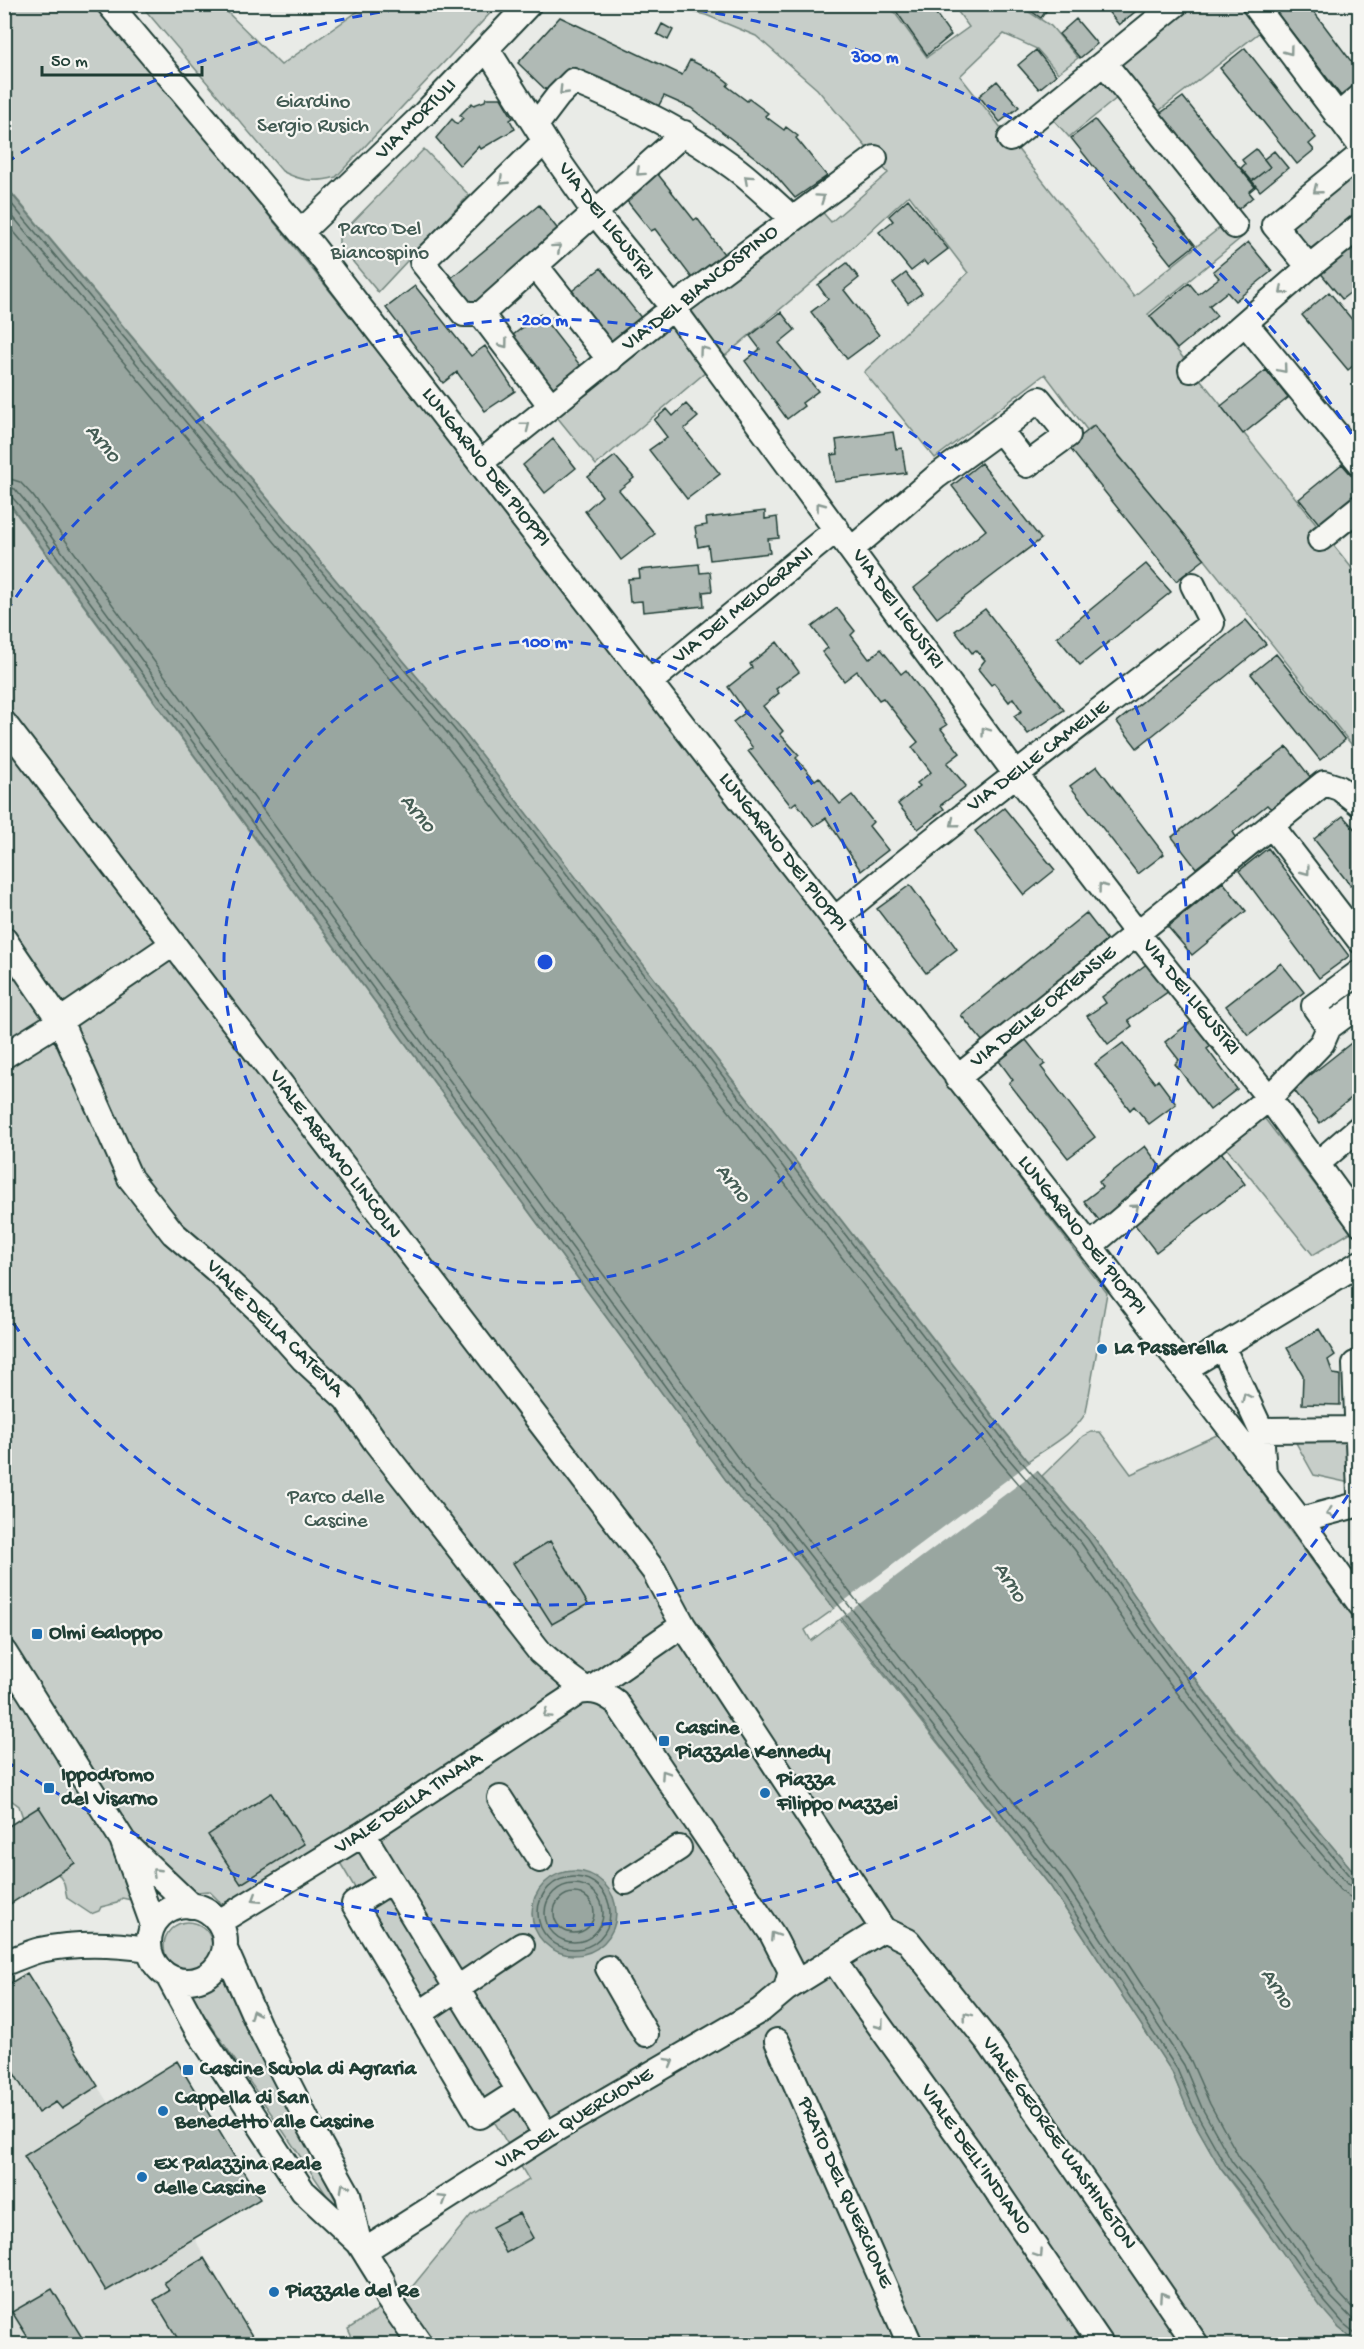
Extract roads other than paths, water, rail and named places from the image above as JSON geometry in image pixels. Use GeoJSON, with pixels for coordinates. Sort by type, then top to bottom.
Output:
{"type":"FeatureCollection","features":[{"type":"Feature","properties":{"kind":"street","name":"LUNGARNO DEI PIOPPI"},"geometry":{"type":"LineString","coordinates":[[109,4],[301,231],[1185,1369],[1300,1520],[1359,1604]]}},
{"type":"Feature","properties":{"kind":"street","name":"VIA MORTULI"},"geometry":{"type":"LineString","coordinates":[[301,231],[399,138],[529,4]]}},
{"type":"Feature","properties":{"kind":"street"},"geometry":{"type":"LineString","coordinates":[[1010,139],[1176,4]]}},
{"type":"Feature","properties":{"kind":"street"},"geometry":{"type":"LineString","coordinates":[[1254,4],[1359,145]]}},
{"type":"Feature","properties":{"kind":"street","name":"VIA DEI LIGUSTRI"},"geometry":{"type":"LineString","coordinates":[[487,49],[540,133],[595,213],[673,308],[1015,773],[1137,933],[1269,1098],[1359,1223]]}},
{"type":"Feature","properties":{"kind":"street"},"geometry":{"type":"LineString","coordinates":[[1104,63],[1235,226]]}},
{"type":"Feature","properties":{"kind":"street","name":"VIA DEL BIANCOSPINO"},"geometry":{"type":"LineString","coordinates":[[551,406],[481,314],[465,314],[422,262],[540,133],[558,96],[573,81],[626,102],[684,133],[734,167],[792,218]]}},
{"type":"Feature","properties":{"kind":"street"},"geometry":{"type":"LineString","coordinates":[[1337,116],[1359,97]]}},
{"type":"Feature","properties":{"kind":"street"},"geometry":{"type":"LineString","coordinates":[[481,314],[684,133]]}},
{"type":"Feature","properties":{"kind":"street"},"geometry":{"type":"LineString","coordinates":[[1309,267],[1274,225],[1359,154]]}},
{"type":"Feature","properties":{"kind":"street","name":"VIA DEL BIANCOSPINO"},"geometry":{"type":"LineString","coordinates":[[480,463],[673,308],[875,158]]}},
{"type":"Feature","properties":{"kind":"street"},"geometry":{"type":"LineString","coordinates":[[1191,370],[1359,226]]}},
{"type":"Feature","properties":{"kind":"street","name":"VIA DEL BIANCOSPINO"},"geometry":{"type":"LineString","coordinates":[[536,266],[610,360]]}},
{"type":"Feature","properties":{"kind":"street"},"geometry":{"type":"LineString","coordinates":[[1245,324],[1359,463]]}},
{"type":"Feature","properties":{"kind":"street"},"geometry":{"type":"LineString","coordinates":[[852,549],[937,476],[1000,430]]}},
{"type":"Feature","properties":{"kind":"street"},"geometry":{"type":"LineString","coordinates":[[1320,539],[1359,507]]}},
{"type":"Feature","properties":{"kind":"street","name":"VIA DEI MELOGRANI"},"geometry":{"type":"LineString","coordinates":[[650,682],[837,530]]}},
{"type":"Feature","properties":{"kind":"street","name":"VIA DELLE CAMELIE"},"geometry":{"type":"LineString","coordinates":[[834,920],[1015,773],[1212,623],[1193,585]]}},
{"type":"Feature","properties":{"kind":"street","name":"VIALE ABRAMO LINCOLN"},"geometry":{"type":"LineString","coordinates":[[4,723],[654,1571],[683,1625],[883,1929]]}},
{"type":"Feature","properties":{"kind":"street","name":"VIA DELLE ORTENSIE"},"geometry":{"type":"LineString","coordinates":[[957,1078],[1324,783],[1339,788],[1359,804]]}},
{"type":"Feature","properties":{"kind":"street"},"geometry":{"type":"LineString","coordinates":[[1270,825],[1359,941]]}},
{"type":"Feature","properties":{"kind":"street","name":"VIALE DELLA CATENA"},"geometry":{"type":"LineString","coordinates":[[4,939],[60,1021],[130,1178],[173,1233],[262,1313],[303,1359],[346,1399],[375,1442],[540,1652],[569,1677],[593,1692],[616,1702],[781,1948],[791,1971],[786,1989]]}},
{"type":"Feature","properties":{"kind":"street"},"geometry":{"type":"LineString","coordinates":[[4,1056],[173,944]]}},
{"type":"Feature","properties":{"kind":"street"},"geometry":{"type":"LineString","coordinates":[[1329,1027],[1314,1006],[1359,972]]}},
{"type":"Feature","properties":{"kind":"street"},"geometry":{"type":"LineString","coordinates":[[1090,1246],[1269,1098],[1322,1042],[1329,1027],[1359,1004]]}},
{"type":"Feature","properties":{"kind":"street"},"geometry":{"type":"LineString","coordinates":[[1317,1164],[1359,1127]]}},
{"type":"Feature","properties":{"kind":"street"},"geometry":{"type":"LineString","coordinates":[[1185,1369],[1359,1263]]}},
{"type":"Feature","properties":{"kind":"street"},"geometry":{"type":"LineString","coordinates":[[1222,1346],[1261,1430],[1264,1473]]}},
{"type":"Feature","properties":{"kind":"street"},"geometry":{"type":"LineString","coordinates":[[1359,1364],[1355,1364],[1359,1493]]}},
{"type":"Feature","properties":{"kind":"street"},"geometry":{"type":"LineString","coordinates":[[1261,1430],[1357,1429]]}},
{"type":"Feature","properties":{"kind":"street"},"geometry":{"type":"LineString","coordinates":[[1300,1520],[1359,1504]]}},
{"type":"Feature","properties":{"kind":"street"},"geometry":{"type":"LineString","coordinates":[[593,1692],[683,1625]]}},
{"type":"Feature","properties":{"kind":"street"},"geometry":{"type":"LineString","coordinates":[[4,1652],[122,1839],[153,1925]]}},
{"type":"Feature","properties":{"kind":"street","name":"VIALE DELLA TINAIA"},"geometry":{"type":"LineString","coordinates":[[219,1922],[363,1834],[579,1692],[593,1692]]}},
{"type":"Feature","properties":{"kind":"street"},"geometry":{"type":"LineString","coordinates":[[500,1798],[540,1860]]}},
{"type":"Feature","properties":{"kind":"street"},"geometry":{"type":"LineString","coordinates":[[363,1834],[546,2135]]}},
{"type":"Feature","properties":{"kind":"street"},"geometry":{"type":"LineString","coordinates":[[122,1839],[191,1906]]}},
{"type":"Feature","properties":{"kind":"street"},"geometry":{"type":"LineString","coordinates":[[626,1882],[679,1848]]}},
{"type":"Feature","properties":{"kind":"street"},"geometry":{"type":"LineString","coordinates":[[391,1881],[354,1904],[480,2116],[519,2091]]}},
{"type":"Feature","properties":{"kind":"street"},"geometry":{"type":"LineString","coordinates":[[168,1976],[185,1982],[203,1978],[218,1967],[225,1949],[225,1938],[219,1922],[208,1911],[191,1906],[172,1909],[159,1917],[148,1937],[148,1949],[152,1960],[168,1976],[195,2026],[303,2192],[361,2247],[382,2280],[398,2289],[412,2313],[418,2341]]}},
{"type":"Feature","properties":{"kind":"street"},"geometry":{"type":"LineString","coordinates":[[786,1989],[842,1967],[883,1929]]}},
{"type":"Feature","properties":{"kind":"street","name":"VIALE GEORGE WASHINGTON"},"geometry":{"type":"LineString","coordinates":[[883,1929],[908,1941],[989,2043],[1196,2344]]}},
{"type":"Feature","properties":{"kind":"street"},"geometry":{"type":"LineString","coordinates":[[4,1963],[38,1950],[113,1945],[148,1949]]}},
{"type":"Feature","properties":{"kind":"street"},"geometry":{"type":"LineString","coordinates":[[419,2014],[522,1945]]}},
{"type":"Feature","properties":{"kind":"street"},"geometry":{"type":"LineString","coordinates":[[225,1949],[264,2036],[348,2194],[361,2247]]}},
{"type":"Feature","properties":{"kind":"street","name":"VIALE DELL'INDIANO"},"geometry":{"type":"LineString","coordinates":[[842,1967],[1101,2344]]}},
{"type":"Feature","properties":{"kind":"street"},"geometry":{"type":"LineString","coordinates":[[608,1968],[646,2034]]}},
{"type":"Feature","properties":{"kind":"street","name":"VIA DEL QUERCIONE"},"geometry":{"type":"LineString","coordinates":[[361,2247],[546,2135],[761,2010],[786,1989]]}},
{"type":"Feature","properties":{"kind":"street","name":"PRATO DEL QUERCIONE"},"geometry":{"type":"LineString","coordinates":[[777,2041],[910,2344]]}},
{"type":"Feature","properties":{"kind":"water","name":"Arno"},"geometry":{"type":"Polygon","coordinates":[[[4,185],[464,733],[1018,1449],[1093,1536],[1162,1635],[1231,1727],[1359,1878],[1359,2344],[1339,2328],[1320,2306],[1221,2169],[1189,2113],[1172,2072],[1051,1887],[769,1525],[739,1498],[5,497],[4,185]]]}},
{"type":"Feature","properties":{"kind":"water"},"geometry":{"type":"Polygon","coordinates":[[[574,1871],[590,1874],[604,1883],[613,1897],[616,1913],[613,1929],[604,1943],[590,1952],[574,1955],[558,1952],[544,1943],[535,1929],[532,1913],[535,1897],[544,1883],[558,1874],[574,1871]]]}},
{"type":"Feature","properties":{"kind":"place","name":"La Passerella"},"geometry":{"type":"Point","coordinates":[1102,1349]}},
{"type":"Feature","properties":{"kind":"place","name":"Olmi Galoppo"},"geometry":{"type":"Point","coordinates":[37,1634]}},
{"type":"Feature","properties":{"kind":"place","name":"Cascine Piazzale Kennedy"},"geometry":{"type":"Point","coordinates":[664,1741]}},
{"type":"Feature","properties":{"kind":"place","name":"Ippodromo del Visarno"},"geometry":{"type":"Point","coordinates":[49,1788]}},
{"type":"Feature","properties":{"kind":"place","name":"Piazza Filippo Mazzei"},"geometry":{"type":"Point","coordinates":[765,1793]}},
{"type":"Feature","properties":{"kind":"place","name":"Cascine Scuola di Agraria"},"geometry":{"type":"Point","coordinates":[188,2070]}},
{"type":"Feature","properties":{"kind":"place","name":"Cappella di San Benedetto alle Cascine"},"geometry":{"type":"Point","coordinates":[163,2111]}},
{"type":"Feature","properties":{"kind":"place","name":"Ex Palazzina Reale delle Cascine"},"geometry":{"type":"Point","coordinates":[142,2177]}},
{"type":"Feature","properties":{"kind":"place","name":"Piazzale del Re"},"geometry":{"type":"Point","coordinates":[274,2292]}},
{"type":"Feature","properties":{"kind":"park label","name":"Giardino Sergio Rusich"},"geometry":{"type":"Point","coordinates":[313,115]}},
{"type":"Feature","properties":{"kind":"park label","name":"Parco Del Biancospino"},"geometry":{"type":"Point","coordinates":[380,242]}},
{"type":"Feature","properties":{"kind":"park label","name":"Parco delle Cascine"},"geometry":{"type":"Point","coordinates":[336,1510]}}]}
